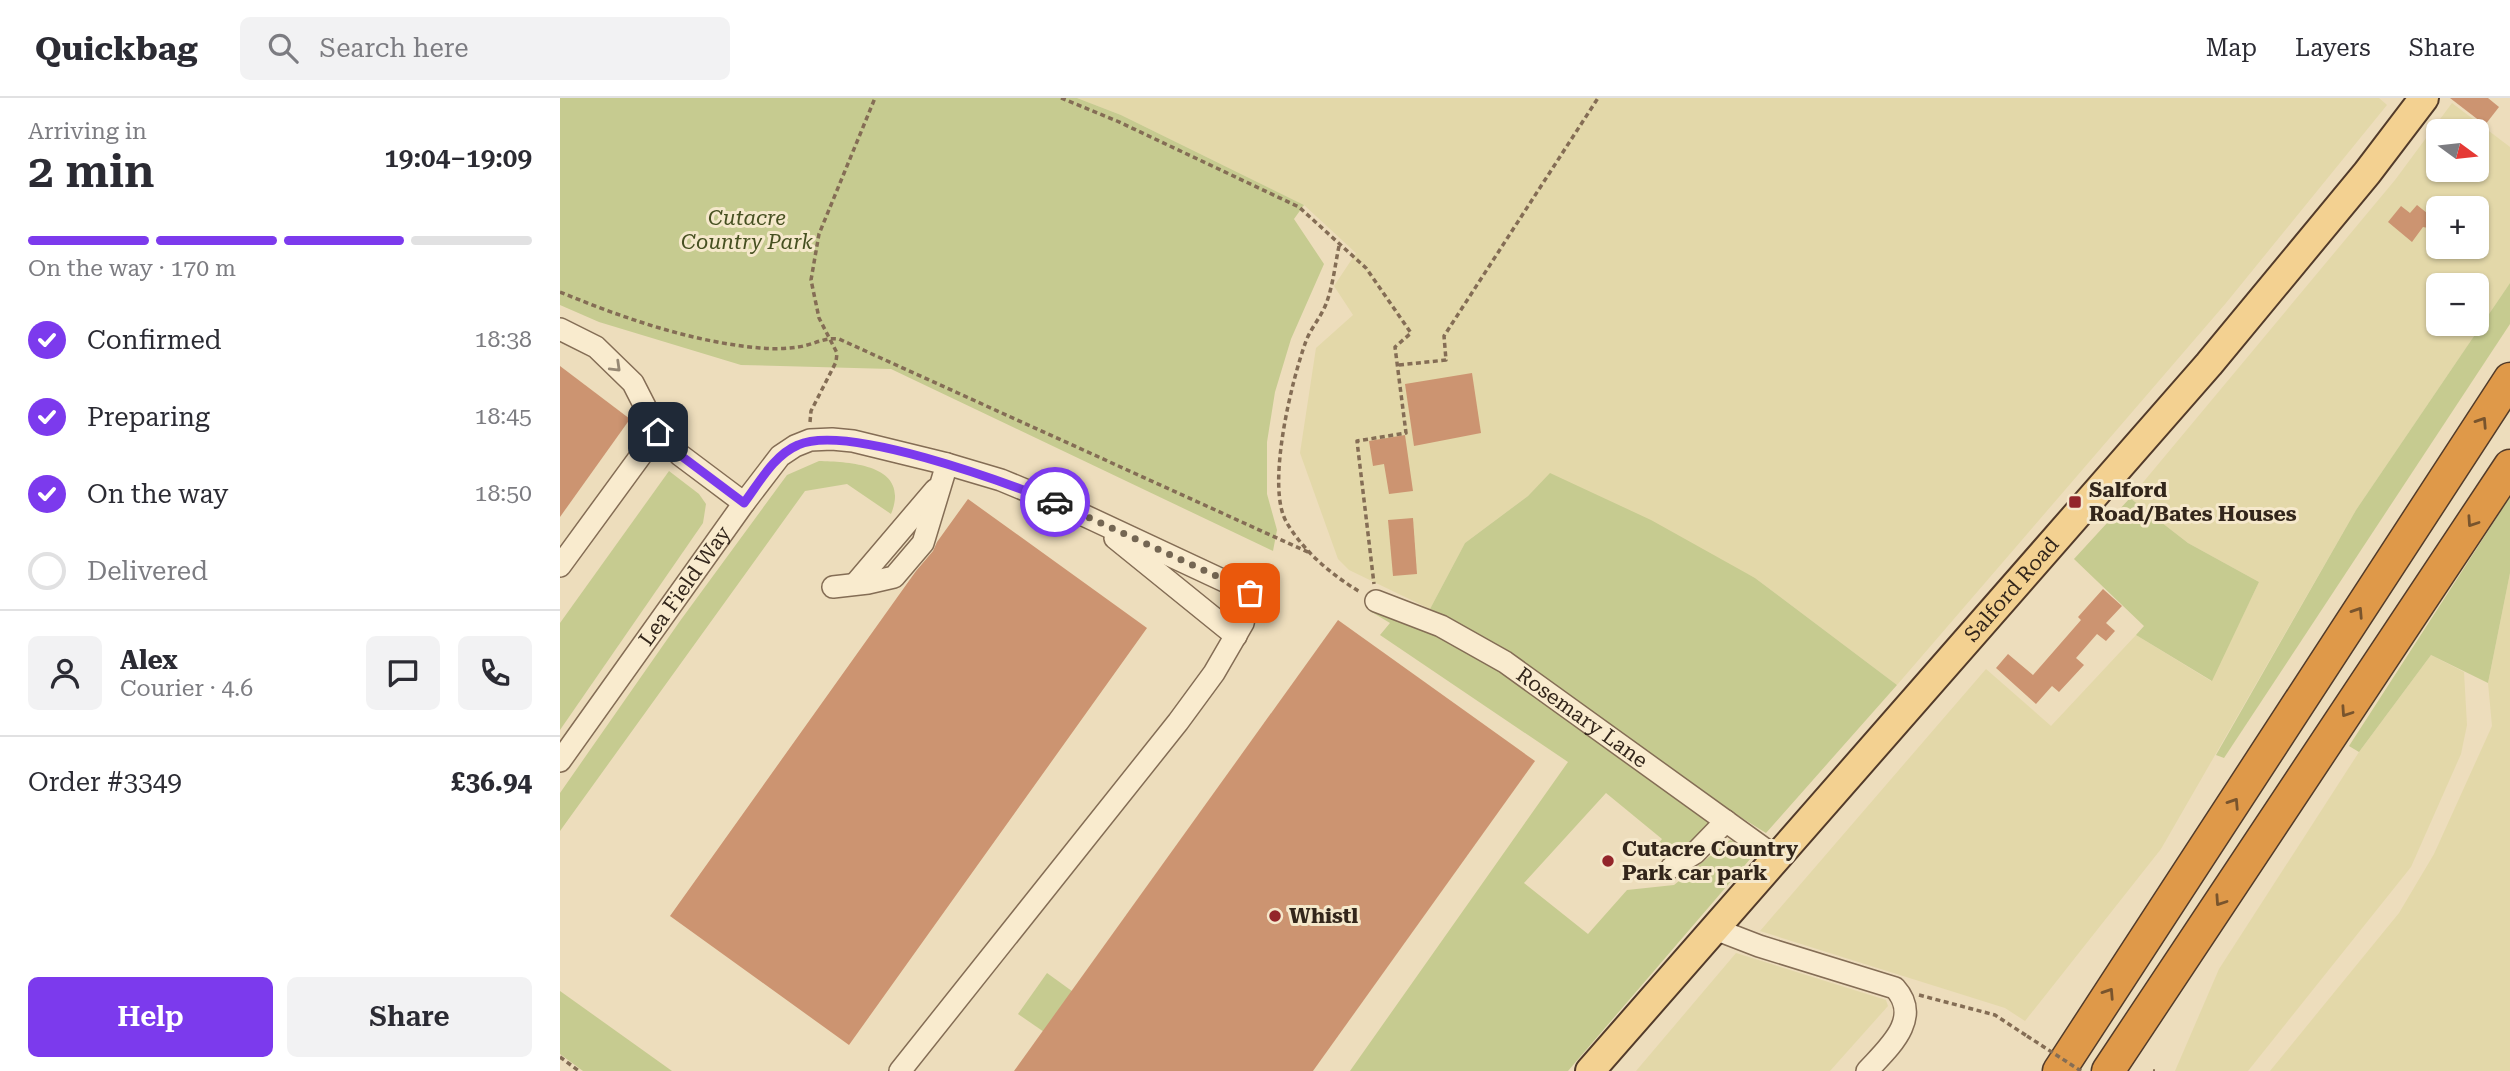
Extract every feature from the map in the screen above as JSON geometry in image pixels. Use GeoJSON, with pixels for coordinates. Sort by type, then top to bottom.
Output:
{"type":"FeatureCollection","features":[{"type":"Feature","properties":{"kind":"highway"},"geometry":{"type":"LineString","coordinates":[[2057,1071],[2510,379]]}},
{"type":"Feature","properties":{"kind":"highway"},"geometry":{"type":"LineString","coordinates":[[2108,1071],[2510,466]]}},
{"type":"Feature","properties":{"kind":"main road","name":"Salford Road"},"geometry":{"type":"LineString","coordinates":[[1590,1071],[2209,364],[2367,173],[2424,98]]}},
{"type":"Feature","properties":{"kind":"lane"},"geometry":{"type":"LineString","coordinates":[[560,329],[596,348],[633,383],[658,432],[680,455],[744,503]]}},
{"type":"Feature","properties":{"kind":"lane"},"geometry":{"type":"LineString","coordinates":[[560,566],[658,432]]}},
{"type":"Feature","properties":{"kind":"lane","name":"Lea Field Way"},"geometry":{"type":"LineString","coordinates":[[560,761],[780,456],[810,440],[853,441],[943,474],[1001,480],[1223,579],[1250,593],[1243,623],[1236,636]]}},
{"type":"Feature","properties":{"kind":"lane"},"geometry":{"type":"LineString","coordinates":[[833,587],[894,577],[923,543],[943,474]]}},
{"type":"Feature","properties":{"kind":"lane"},"geometry":{"type":"LineString","coordinates":[[900,1071],[1178,722],[1214,673],[1236,636],[1086,516]]}},
{"type":"Feature","properties":{"kind":"lane","name":"Rosemary Lane"},"geometry":{"type":"LineString","coordinates":[[1376,601],[1441,626],[1504,662],[1777,858]]}},
{"type":"Feature","properties":{"kind":"lane"},"geometry":{"type":"LineString","coordinates":[[1672,867],[1695,853],[1726,821]]}},
{"type":"Feature","properties":{"kind":"lane"},"geometry":{"type":"LineString","coordinates":[[1714,929],[1759,946],[1895,988],[1906,1007],[1905,1018],[1894,1041],[1867,1071]]}},
{"type":"Feature","properties":{"kind":"path"},"geometry":{"type":"LineString","coordinates":[[810,440],[811,411],[836,362],[837,353],[819,318],[811,279],[819,234],[875,98]]}},
{"type":"Feature","properties":{"kind":"path"},"geometry":{"type":"LineString","coordinates":[[1060,98],[1117,121],[1299,207],[1366,268],[1411,333],[1395,347],[1406,433],[1357,441],[1376,601]]}},
{"type":"Feature","properties":{"kind":"path"},"geometry":{"type":"LineString","coordinates":[[1398,366],[1446,360],[1444,336],[1598,98]]}},
{"type":"Feature","properties":{"kind":"path"},"geometry":{"type":"LineString","coordinates":[[1339,246],[1326,303],[1307,338],[1290,388],[1282,443],[1279,491],[1285,522],[1310,552],[1339,579],[1376,601]]}},
{"type":"Feature","properties":{"kind":"path"},"geometry":{"type":"LineString","coordinates":[[560,292],[614,314],[720,343],[763,348],[799,347],[829,338],[839,339],[1310,552]]}},
{"type":"Feature","properties":{"kind":"path"},"geometry":{"type":"LineString","coordinates":[[1895,988],[1995,1015],[2081,1071]]}},
{"type":"Feature","properties":{"kind":"path"},"geometry":{"type":"LineString","coordinates":[[560,1057],[579,1071]]}},
{"type":"Feature","properties":{"kind":"shaded area"},"geometry":{"type":"Polygon","coordinates":[[[1077,98],[2379,98],[2387,105],[2226,303],[1897,685],[1755,578],[1550,474],[1528,496],[1465,543],[1430,609],[1349,570],[1338,559],[1300,453],[1316,348],[1353,315],[1334,286],[1356,253],[1304,205],[1121,115],[1077,98]]]}},
{"type":"Feature","properties":{"kind":"shaded area"},"geometry":{"type":"Polygon","coordinates":[[[2452,103],[2473,119],[2440,119],[2452,103]]]}},
{"type":"Feature","properties":{"kind":"shaded area"},"geometry":{"type":"Polygon","coordinates":[[[2489,131],[2510,147],[2510,283],[2489,314],[2489,273],[2426,273],[2426,336],[2474,336],[2356,510],[2161,849],[2025,1021],[2005,1008],[1760,931],[1986,669],[2051,726],[2136,635],[2211,681],[2259,582],[2188,543],[2130,498],[2395,180],[2426,138],[2426,182],[2489,182],[2489,131]]]}},
{"type":"Feature","properties":{"kind":"shaded area"},"geometry":{"type":"Polygon","coordinates":[[[2510,573],[2510,1071],[2270,1071],[2399,913],[2434,854],[2492,726],[2488,683],[2510,573]]]}},
{"type":"Feature","properties":{"kind":"shaded area"},"geometry":{"type":"Polygon","coordinates":[[[2431,655],[2464,672],[2467,725],[2461,754],[2411,867],[2248,1071],[2175,1071],[2219,969],[2359,752],[2431,655]]]}},
{"type":"Feature","properties":{"kind":"shaded area"},"geometry":{"type":"Polygon","coordinates":[[[1736,953],[1886,1000],[1888,1006],[1830,1071],[1636,1071],[1736,953]]]}},
{"type":"Feature","properties":{"kind":"green space","name":"Cutacre Country Park"},"geometry":{"type":"Polygon","coordinates":[[[560,98],[1077,98],[1121,115],[1304,205],[1294,219],[1324,264],[1291,339],[1275,392],[1267,442],[1267,494],[1277,530],[1273,551],[891,369],[741,365],[599,322],[560,305],[560,98]]]}},
{"type":"Feature","properties":{"kind":"green space"},"geometry":{"type":"Polygon","coordinates":[[[2510,283],[2510,324],[2224,758],[2216,755],[2356,510],[2474,336],[2489,336],[2489,314],[2510,283]]]}},
{"type":"Feature","properties":{"kind":"green space"},"geometry":{"type":"Polygon","coordinates":[[[819,461],[862,465],[886,476],[893,485],[895,498],[891,514],[847,484],[805,491],[560,831],[560,793],[680,621],[787,475],[819,461]]]}},
{"type":"Feature","properties":{"kind":"green space"},"geometry":{"type":"Polygon","coordinates":[[[669,471],[699,494],[706,504],[703,523],[560,730],[560,623],[669,471]]]}},
{"type":"Feature","properties":{"kind":"green space"},"geometry":{"type":"Polygon","coordinates":[[[1550,473],[1651,520],[1755,578],[1897,685],[1766,833],[1707,796],[1483,638],[1430,609],[1465,543],[1528,496],[1550,473]]]}},
{"type":"Feature","properties":{"kind":"green space"},"geometry":{"type":"Polygon","coordinates":[[[2510,497],[2510,573],[2488,683],[2431,655],[2359,752],[2349,746],[2510,497]]]}},
{"type":"Feature","properties":{"kind":"green space"},"geometry":{"type":"Polygon","coordinates":[[[2130,498],[2188,543],[2259,582],[2212,681],[2136,635],[2144,626],[2074,559],[2130,498]]]}},
{"type":"Feature","properties":{"kind":"green space"},"geometry":{"type":"Polygon","coordinates":[[[1370,611],[1437,631],[1603,738],[1712,815],[1713,829],[1671,857],[1663,857],[1653,850],[1662,839],[1606,793],[1524,883],[1588,934],[1627,890],[1674,885],[1730,840],[1743,845],[1751,858],[1568,1071],[1350,1071],[1568,762],[1380,635],[1390,623],[1370,611]]]}},
{"type":"Feature","properties":{"kind":"green space"},"geometry":{"type":"Polygon","coordinates":[[[1047,973],[1076,994],[1047,1034],[1018,1014],[1047,973]]]}},
{"type":"Feature","properties":{"kind":"green space"},"geometry":{"type":"Polygon","coordinates":[[[560,991],[672,1071],[583,1071],[560,1054],[560,991]]]}},
{"type":"Feature","properties":{"kind":"building"},"geometry":{"type":"Polygon","coordinates":[[[2450,98],[2488,98],[2499,107],[2489,120],[2477,119],[2450,98]]]}},
{"type":"Feature","properties":{"kind":"building"},"geometry":{"type":"Polygon","coordinates":[[[2417,205],[2426,212],[2426,228],[2423,227],[2412,242],[2388,222],[2401,206],[2410,213],[2417,205]]]}},
{"type":"Feature","properties":{"kind":"building"},"geometry":{"type":"Polygon","coordinates":[[[560,366],[630,419],[560,517],[560,366]]]}},
{"type":"Feature","properties":{"kind":"building"},"geometry":{"type":"Polygon","coordinates":[[[1472,373],[1481,433],[1414,446],[1405,384],[1472,373]]]}},
{"type":"Feature","properties":{"kind":"building"},"geometry":{"type":"Polygon","coordinates":[[[1405,435],[1413,491],[1389,494],[1384,464],[1373,466],[1369,441],[1405,435]]]}},
{"type":"Feature","properties":{"kind":"building"},"geometry":{"type":"Polygon","coordinates":[[[968,499],[1147,628],[849,1045],[670,916],[968,499]]]}},
{"type":"Feature","properties":{"kind":"building"},"geometry":{"type":"Polygon","coordinates":[[[1413,518],[1417,574],[1393,576],[1388,520],[1413,518]]]}},
{"type":"Feature","properties":{"kind":"building"},"geometry":{"type":"Polygon","coordinates":[[[2103,589],[2122,606],[2106,623],[2115,631],[2106,641],[2097,634],[2076,658],[2084,665],[2059,692],[2052,686],[2036,704],[1996,668],[2008,654],[2033,675],[2081,620],[2078,617],[2103,589]]]}},
{"type":"Feature","properties":{"kind":"building","name":"Whistl"},"geometry":{"type":"Polygon","coordinates":[[[1338,620],[1535,761],[1313,1071],[1014,1071],[1338,620]]]}},
{"type":"Feature","properties":{"kind":"way so far"},"geometry":{"type":"LineString","coordinates":[[1055,502],[1250,593]]}},
{"type":"Feature","properties":{"kind":"place","name":"Salford Road/Bates Houses"},"geometry":{"type":"Point","coordinates":[2075,502]}},
{"type":"Feature","properties":{"kind":"place","name":"Cutacre Country Park car park"},"geometry":{"type":"Point","coordinates":[1608,861]}},
{"type":"Feature","properties":{"kind":"place","name":"Whistl"},"geometry":{"type":"Point","coordinates":[1275,916]}},
{"type":"Feature","properties":{"kind":"route"},"geometry":{"type":"LineString","coordinates":[[658,432],[680,455],[744,503],[780,456],[810,440],[832,439],[853,441],[947,464],[1001,480],[1055,502]]}}]}
